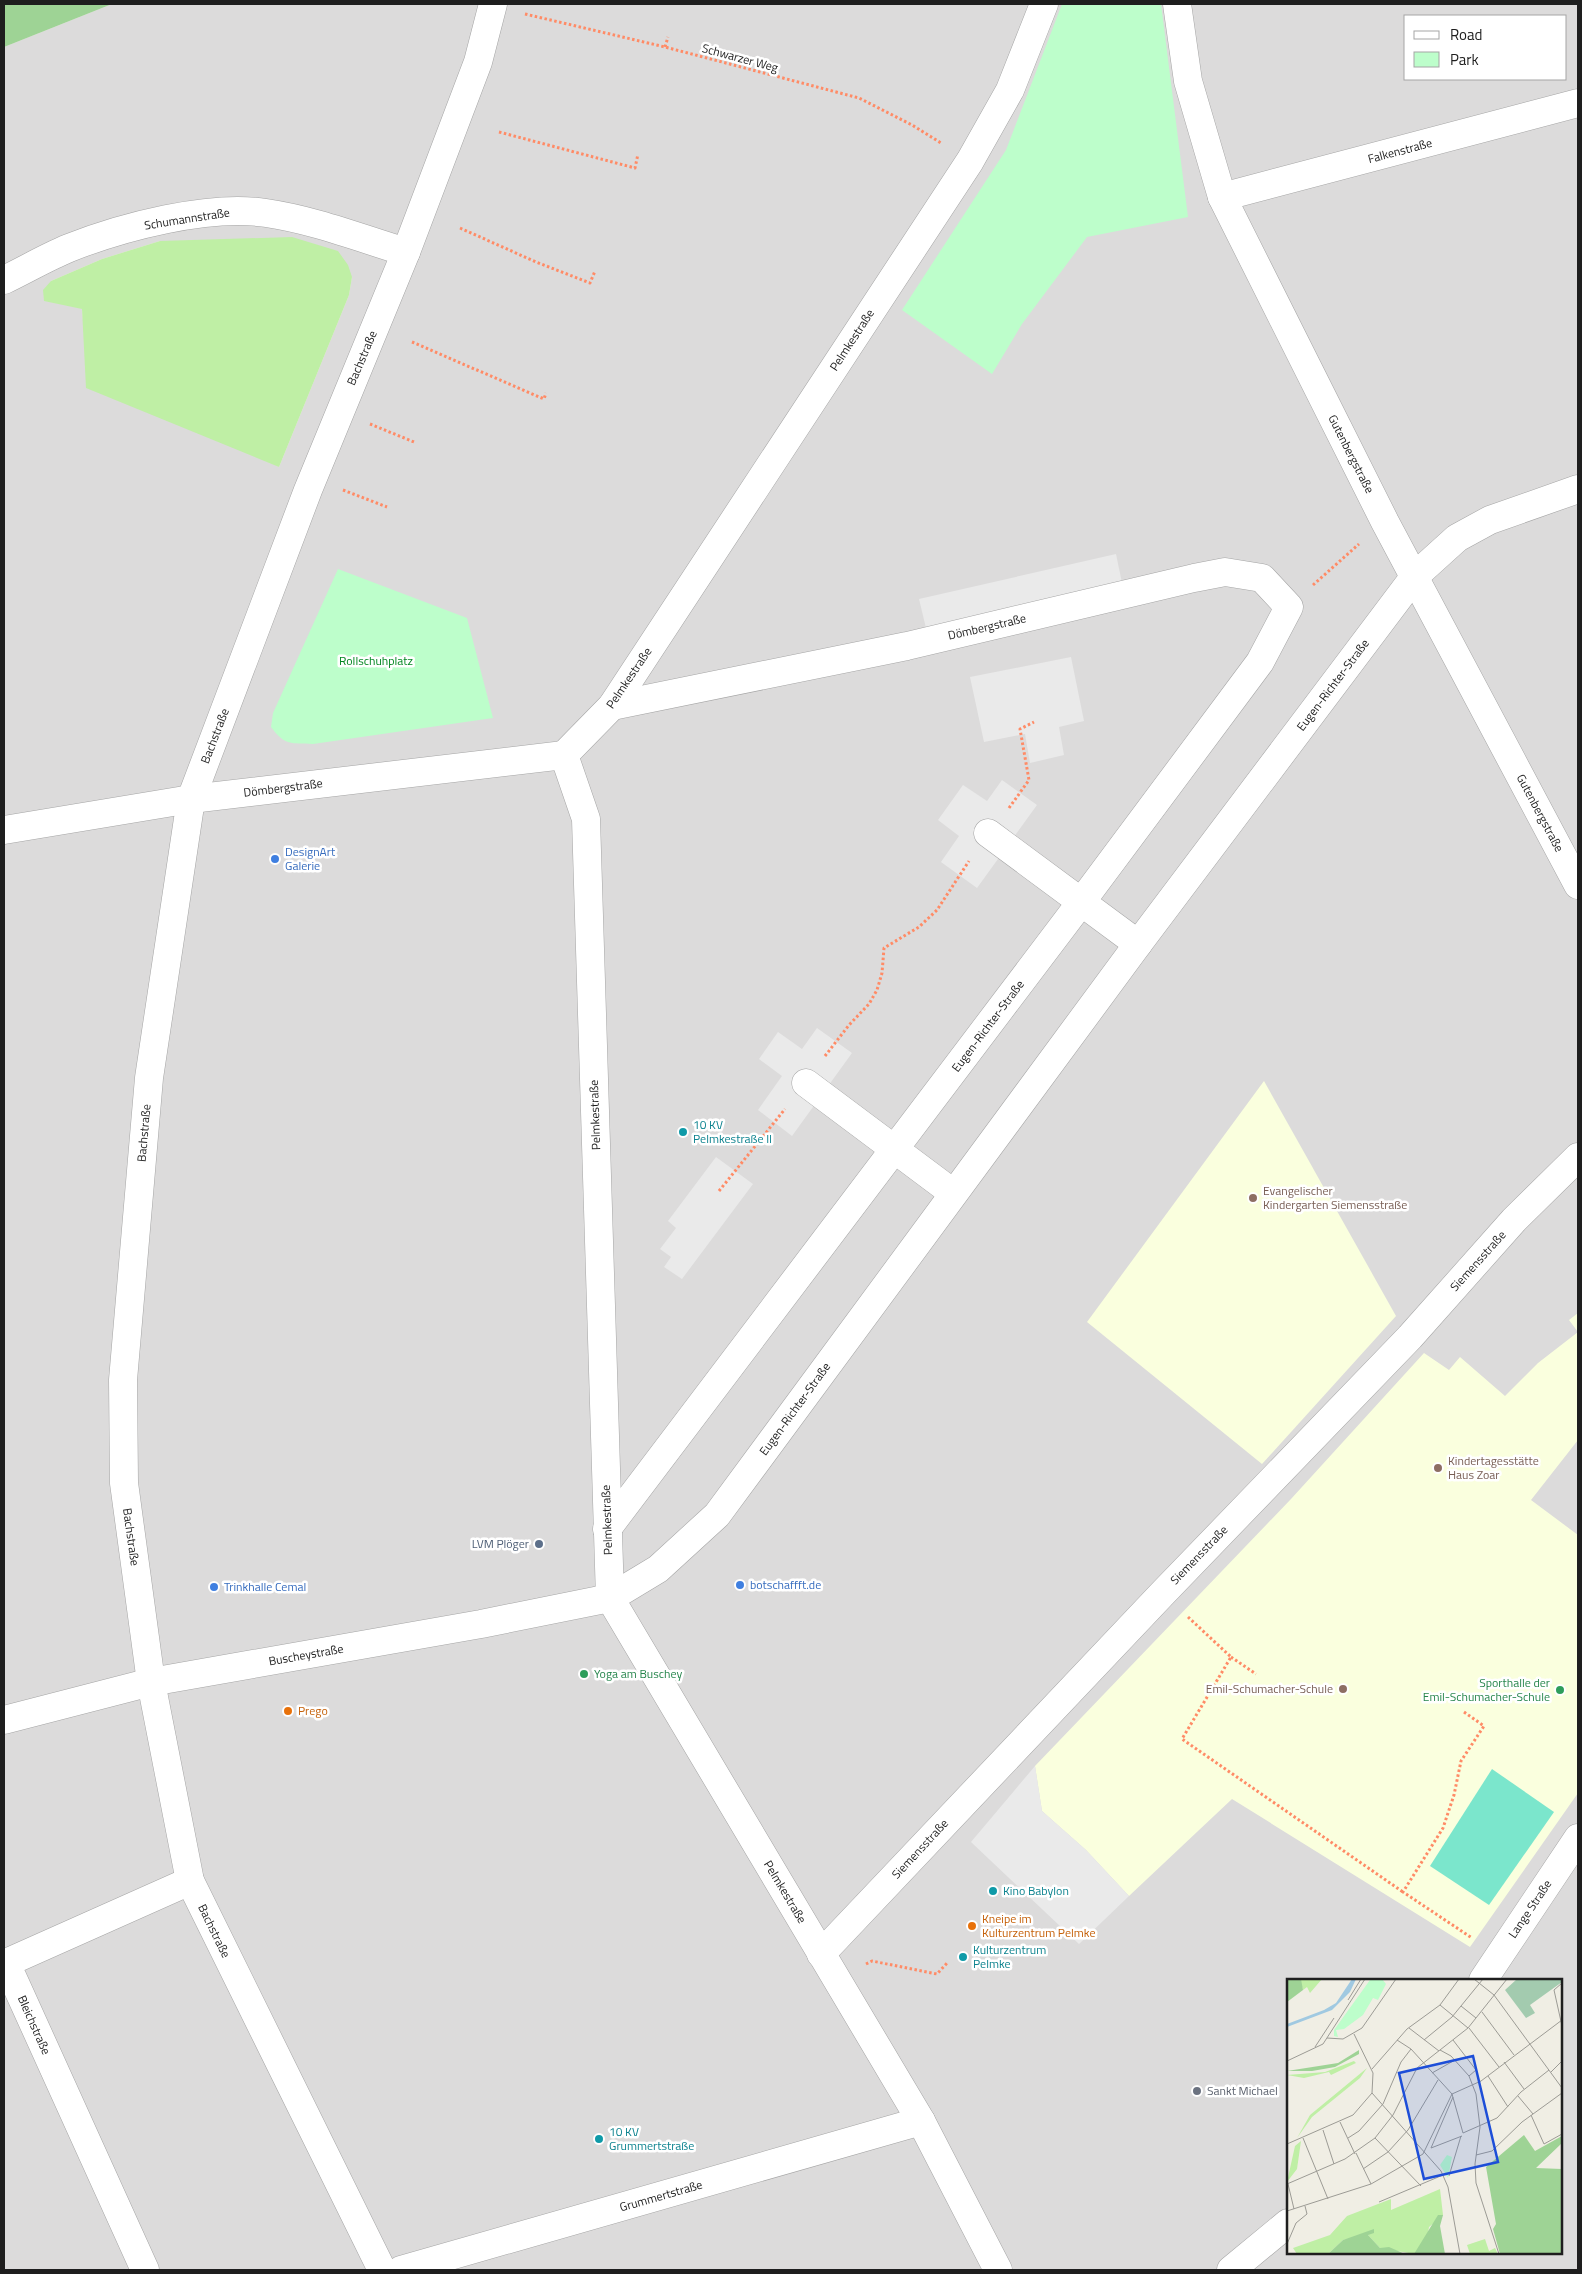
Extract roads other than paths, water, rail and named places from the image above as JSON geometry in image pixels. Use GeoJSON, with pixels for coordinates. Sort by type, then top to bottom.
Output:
{"type":"FeatureCollection","features":[{"type":"Feature","properties":{"kind":"street","name":"Pelmkestraße"},"geometry":{"type":"LineString","coordinates":[[998,2270],[921,2121],[610,1598],[586,819],[564,755],[612,706],[970,161],[1010,90],[1044,4]]}},
{"type":"Feature","properties":{"kind":"street","name":"Gutenbergstraße"},"geometry":{"type":"LineString","coordinates":[[1177,4],[1188,81],[1222,197],[1385,522],[1578,885]]}},
{"type":"Feature","properties":{"kind":"street","name":"Bachstraße"},"geometry":{"type":"LineString","coordinates":[[382,2270],[190,1881],[151,1682],[124,1483],[123,1380],[149,1078],[192,799],[308,490],[406,252],[478,62],[492,6]]}},
{"type":"Feature","properties":{"kind":"street","name":"Falkenstraße"},"geometry":{"type":"LineString","coordinates":[[1222,197],[1578,103]]}},
{"type":"Feature","properties":{"kind":"street","name":"Schumannstraße"},"geometry":{"type":"LineString","coordinates":[[4,280],[68,248],[125,230],[222,211],[265,213],[299,220],[406,252]]}},
{"type":"Feature","properties":{"kind":"street","name":"Eugen-Richter-Straße"},"geometry":{"type":"LineString","coordinates":[[610,1598],[658,1570],[717,1514],[1138,944],[1414,576],[1457,538],[1490,520],[1578,489]]}},
{"type":"Feature","properties":{"kind":"street","name":"Dömbergstraße"},"geometry":{"type":"LineString","coordinates":[[612,706],[907,646],[1225,572],[1262,578],[1289,607],[1260,662]]}},
{"type":"Feature","properties":{"kind":"street","name":"Eugen-Richter-Straße"},"geometry":{"type":"LineString","coordinates":[[608,1529],[1082,902],[1260,662]]}},
{"type":"Feature","properties":{"kind":"street","name":"Dömbergstraße"},"geometry":{"type":"LineString","coordinates":[[4,830],[192,799],[564,755]]}},
{"type":"Feature","properties":{"kind":"street"},"geometry":{"type":"LineString","coordinates":[[988,833],[1138,944]]}},
{"type":"Feature","properties":{"kind":"street"},"geometry":{"type":"LineString","coordinates":[[806,1083],[894,1151],[953,1193]]}},
{"type":"Feature","properties":{"kind":"street","name":"Siemensstraße"},"geometry":{"type":"LineString","coordinates":[[821,1954],[1162,1594],[1410,1337],[1514,1220],[1578,1157]]}},
{"type":"Feature","properties":{"kind":"street","name":"Buscheystraße"},"geometry":{"type":"LineString","coordinates":[[4,1720],[151,1682],[481,1624],[610,1598]]}},
{"type":"Feature","properties":{"kind":"street","name":"Lange Straße"},"geometry":{"type":"LineString","coordinates":[[1483,1979],[1578,1838]]}},
{"type":"Feature","properties":{"kind":"street","name":"Bleichstraße"},"geometry":{"type":"LineString","coordinates":[[145,2270],[6,1963],[190,1881]]}},
{"type":"Feature","properties":{"kind":"street","name":"Grummertstraße"},"geometry":{"type":"LineString","coordinates":[[401,2270],[921,2121]]}},
{"type":"Feature","properties":{"kind":"street"},"geometry":{"type":"LineString","coordinates":[[1231,2270],[1287,2224]]}},
{"type":"Feature","properties":{"kind":"place","name":"DesignArt Galerie"},"geometry":{"type":"Point","coordinates":[275,859]}},
{"type":"Feature","properties":{"kind":"place","name":"10 KV Pelmkestraße II"},"geometry":{"type":"Point","coordinates":[683,1132]}},
{"type":"Feature","properties":{"kind":"place","name":"Evangelischer Kindergarten Siemensstraße"},"geometry":{"type":"Point","coordinates":[1253,1198]}},
{"type":"Feature","properties":{"kind":"place","name":"Kindertagesstätte Haus Zoar"},"geometry":{"type":"Point","coordinates":[1438,1468]}},
{"type":"Feature","properties":{"kind":"place","name":"LVM Plöger"},"geometry":{"type":"Point","coordinates":[539,1544]}},
{"type":"Feature","properties":{"kind":"place","name":"botschaffft.de"},"geometry":{"type":"Point","coordinates":[740,1585]}},
{"type":"Feature","properties":{"kind":"place","name":"Trinkhalle Cemal"},"geometry":{"type":"Point","coordinates":[214,1587]}},
{"type":"Feature","properties":{"kind":"place","name":"Yoga am Buschey"},"geometry":{"type":"Point","coordinates":[584,1674]}},
{"type":"Feature","properties":{"kind":"place","name":"Emil-Schumacher-Schule"},"geometry":{"type":"Point","coordinates":[1343,1689]}},
{"type":"Feature","properties":{"kind":"place","name":"Sporthalle der Emil-Schumacher-Schule"},"geometry":{"type":"Point","coordinates":[1560,1690]}},
{"type":"Feature","properties":{"kind":"place","name":"Prego"},"geometry":{"type":"Point","coordinates":[288,1711]}},
{"type":"Feature","properties":{"kind":"place","name":"Kino Babylon"},"geometry":{"type":"Point","coordinates":[993,1891]}},
{"type":"Feature","properties":{"kind":"place","name":"Kneipe im Kulturzentrum Pelmke"},"geometry":{"type":"Point","coordinates":[972,1926]}},
{"type":"Feature","properties":{"kind":"place","name":"Kulturzentrum Pelmke"},"geometry":{"type":"Point","coordinates":[963,1957]}},
{"type":"Feature","properties":{"kind":"place","name":"Sankt Michael"},"geometry":{"type":"Point","coordinates":[1197,2091]}},
{"type":"Feature","properties":{"kind":"place","name":"10 KV Grummertstraße"},"geometry":{"type":"Point","coordinates":[599,2139]}},
{"type":"Feature","properties":{"kind":"park label","name":"Rollschuhplatz"},"geometry":{"type":"Point","coordinates":[376,661]}}]}
